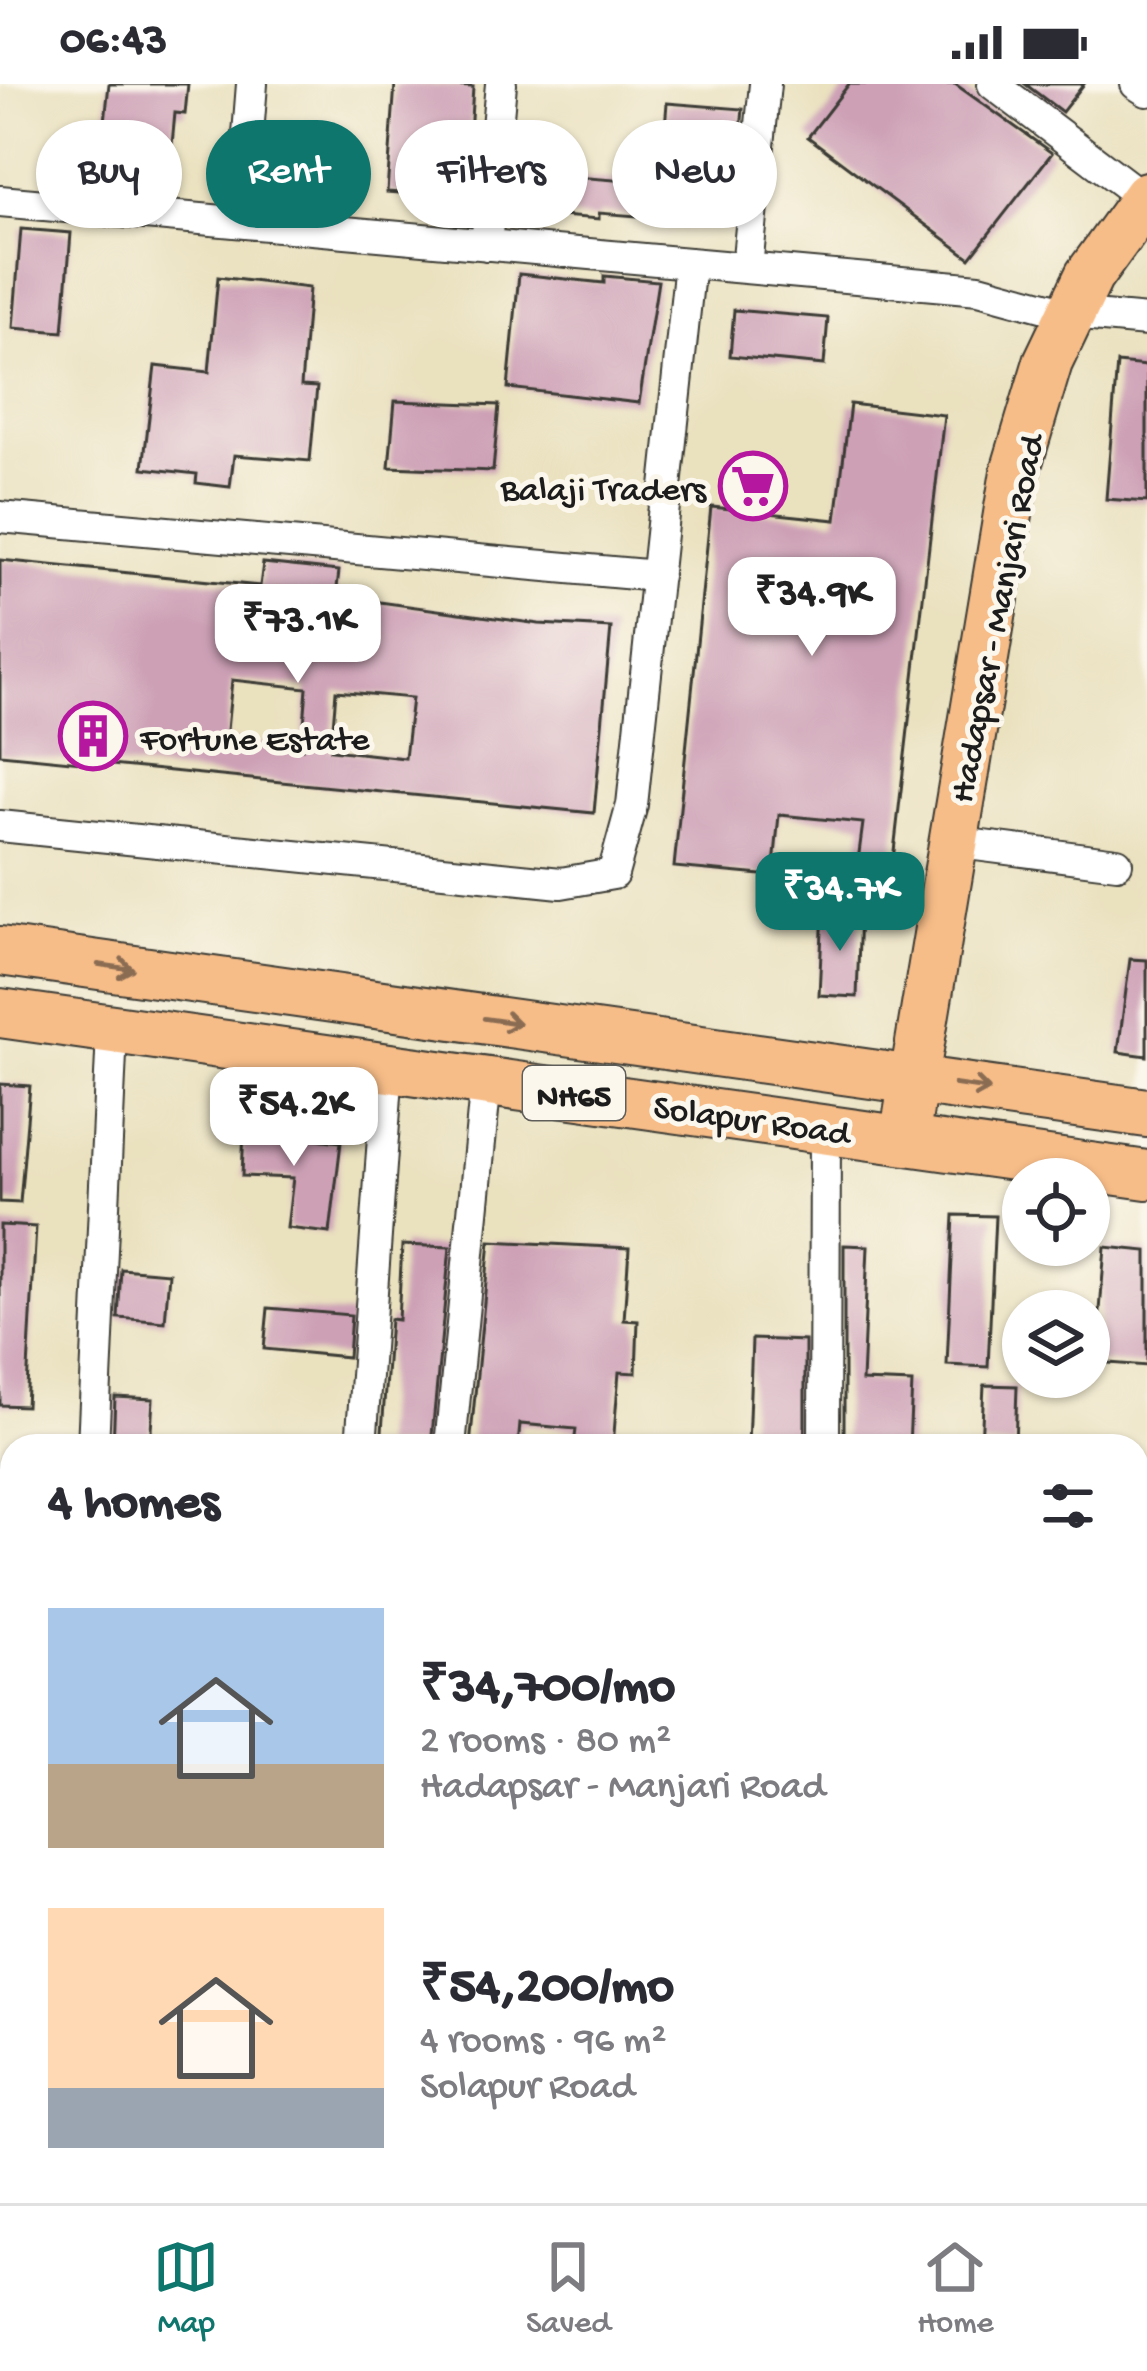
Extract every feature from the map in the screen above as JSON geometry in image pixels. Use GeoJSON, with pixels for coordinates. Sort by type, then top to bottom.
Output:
{"type":"FeatureCollection","features":[{"type":"Feature","properties":{"kind":"main road","name":"Hadapsar - Manjari Road"},"geometry":{"type":"LineString","coordinates":[[904,1138],[1015,472],[1048,362],[1089,276],[1146,198]]}},
{"type":"Feature","properties":{"kind":"main road","name":"Solapur Road"},"geometry":{"type":"LineString","coordinates":[[0,951],[1147,1113]]}},
{"type":"Feature","properties":{"kind":"main road","name":"Solapur Road"},"geometry":{"type":"LineString","coordinates":[[0,1013],[1147,1175]]}},
{"type":"Feature","properties":{"kind":"street"},"geometry":{"type":"LineString","coordinates":[[249,120],[252,84]]}},
{"type":"Feature","properties":{"kind":"street"},"geometry":{"type":"LineString","coordinates":[[486,244],[502,84]]}},
{"type":"Feature","properties":{"kind":"street"},"geometry":{"type":"LineString","coordinates":[[992,84],[1146,198]]}},
{"type":"Feature","properties":{"kind":"street"},"geometry":{"type":"LineString","coordinates":[[1136,84],[1147,91]]}},
{"type":"Feature","properties":{"kind":"street"},"geometry":{"type":"LineString","coordinates":[[747,268],[769,92]]}},
{"type":"Feature","properties":{"kind":"street"},"geometry":{"type":"LineString","coordinates":[[0,201],[206,219]]}},
{"type":"Feature","properties":{"kind":"street"},"geometry":{"type":"LineString","coordinates":[[308,228],[979,289],[1071,314],[1147,321]]}},
{"type":"Feature","properties":{"kind":"street"},"geometry":{"type":"LineString","coordinates":[[0,826],[561,884],[613,874],[632,805],[690,262]]}},
{"type":"Feature","properties":{"kind":"street"},"geometry":{"type":"LineString","coordinates":[[0,517],[657,576]]}},
{"type":"Feature","properties":{"kind":"street"},"geometry":{"type":"LineString","coordinates":[[952,842],[1117,863]]}},
{"type":"Feature","properties":{"kind":"street"},"geometry":{"type":"LineString","coordinates":[[94,1434],[112,1032]]}},
{"type":"Feature","properties":{"kind":"street"},"geometry":{"type":"LineString","coordinates":[[362,1434],[388,1066]]}},
{"type":"Feature","properties":{"kind":"street"},"geometry":{"type":"LineString","coordinates":[[451,1434],[486,1081]]}},
{"type":"Feature","properties":{"kind":"street"},"geometry":{"type":"LineString","coordinates":[[824,1434],[825,1127]]}},
{"type":"Feature","properties":{"kind":"building"},"geometry":{"type":"Polygon","coordinates":[[[109,84],[188,84],[185,114],[175,113],[174,120],[105,120],[109,84]]]}},
{"type":"Feature","properties":{"kind":"building"},"geometry":{"type":"Polygon","coordinates":[[[395,84],[473,87],[471,120],[395,120],[395,193],[387,192],[395,84]]]}},
{"type":"Feature","properties":{"kind":"building"},"geometry":{"type":"Polygon","coordinates":[[[849,84],[955,84],[1052,153],[970,258],[808,137],[849,84]]]}},
{"type":"Feature","properties":{"kind":"building"},"geometry":{"type":"Polygon","coordinates":[[[1025,84],[1084,84],[1062,112],[1025,84]]]}},
{"type":"Feature","properties":{"kind":"building"},"geometry":{"type":"Polygon","coordinates":[[[667,103],[743,109],[742,120],[666,120],[667,103]]]}},
{"type":"Feature","properties":{"kind":"building"},"geometry":{"type":"Polygon","coordinates":[[[588,178],[612,180],[612,214],[588,218],[588,178]]]}},
{"type":"Feature","properties":{"kind":"building"},"geometry":{"type":"Polygon","coordinates":[[[21,229],[71,233],[63,332],[13,328],[21,229]]]}},
{"type":"Feature","properties":{"kind":"building"},"geometry":{"type":"Polygon","coordinates":[[[519,274],[604,283],[604,276],[658,281],[639,403],[508,388],[519,274]]]}},
{"type":"Feature","properties":{"kind":"building"},"geometry":{"type":"Polygon","coordinates":[[[218,277],[309,288],[301,386],[317,387],[310,461],[234,455],[230,487],[196,483],[197,474],[143,468],[155,366],[209,372],[218,277]]]}},
{"type":"Feature","properties":{"kind":"building"},"geometry":{"type":"Polygon","coordinates":[[[734,310],[828,318],[824,365],[730,356],[734,310]]]}},
{"type":"Feature","properties":{"kind":"building"},"geometry":{"type":"Polygon","coordinates":[[[1117,363],[1147,366],[1147,502],[1106,499],[1117,363]]]}},
{"type":"Feature","properties":{"kind":"building"},"geometry":{"type":"Polygon","coordinates":[[[395,401],[499,405],[493,471],[389,467],[395,401]]]}},
{"type":"Feature","properties":{"kind":"building"},"geometry":{"type":"Polygon","coordinates":[[[850,404],[944,415],[889,895],[854,891],[863,823],[779,815],[773,876],[674,867],[711,507],[836,520],[850,404]]]}},
{"type":"Feature","properties":{"kind":"building"},"geometry":{"type":"Polygon","coordinates":[[[0,560],[260,586],[263,563],[339,571],[336,596],[539,624],[611,628],[594,813],[0,754],[0,560]],[[232,680],[226,740],[302,748],[307,688],[232,680]],[[336,691],[331,750],[405,758],[412,698],[336,691]]]}},
{"type":"Feature","properties":{"kind":"building"},"geometry":{"type":"Polygon","coordinates":[[[823,910],[860,912],[857,997],[819,995],[823,910]]]}},
{"type":"Feature","properties":{"kind":"building"},"geometry":{"type":"Polygon","coordinates":[[[1130,959],[1147,960],[1147,1056],[1118,1052],[1130,959]]]}},
{"type":"Feature","properties":{"kind":"building"},"geometry":{"type":"Polygon","coordinates":[[[0,1084],[30,1086],[20,1203],[0,1202],[0,1084]]]}},
{"type":"Feature","properties":{"kind":"building"},"geometry":{"type":"Polygon","coordinates":[[[245,1107],[273,1108],[272,1134],[341,1142],[330,1233],[287,1228],[293,1178],[242,1176],[245,1107]]]}},
{"type":"Feature","properties":{"kind":"building"},"geometry":{"type":"Polygon","coordinates":[[[954,1215],[995,1216],[988,1367],[947,1365],[954,1215]]]}},
{"type":"Feature","properties":{"kind":"building"},"geometry":{"type":"Polygon","coordinates":[[[0,1225],[36,1227],[26,1406],[0,1405],[0,1225]]]}},
{"type":"Feature","properties":{"kind":"building"},"geometry":{"type":"Polygon","coordinates":[[[490,1241],[629,1248],[624,1320],[638,1321],[636,1373],[619,1372],[614,1434],[575,1434],[576,1429],[520,1424],[519,1434],[471,1434],[490,1241]]]}},
{"type":"Feature","properties":{"kind":"building"},"geometry":{"type":"Polygon","coordinates":[[[402,1245],[450,1247],[432,1434],[382,1434],[390,1319],[398,1320],[402,1245]]]}},
{"type":"Feature","properties":{"kind":"building"},"geometry":{"type":"Polygon","coordinates":[[[844,1245],[868,1246],[862,1381],[912,1383],[910,1434],[844,1434],[844,1245]]]}},
{"type":"Feature","properties":{"kind":"building"},"geometry":{"type":"Polygon","coordinates":[[[1110,1247],[1147,1251],[1147,1366],[1110,1363],[1110,1290],[1102,1290],[1110,1247]]]}},
{"type":"Feature","properties":{"kind":"building"},"geometry":{"type":"Polygon","coordinates":[[[121,1269],[169,1273],[165,1322],[118,1318],[121,1269]]]}},
{"type":"Feature","properties":{"kind":"building"},"geometry":{"type":"Polygon","coordinates":[[[268,1308],[351,1315],[348,1357],[264,1349],[268,1308]]]}},
{"type":"Feature","properties":{"kind":"building"},"geometry":{"type":"Polygon","coordinates":[[[752,1339],[805,1341],[805,1434],[748,1434],[752,1339]]]}},
{"type":"Feature","properties":{"kind":"building"},"geometry":{"type":"Polygon","coordinates":[[[984,1385],[1002,1386],[1002,1398],[1017,1398],[1015,1434],[982,1434],[984,1385]]]}},
{"type":"Feature","properties":{"kind":"building"},"geometry":{"type":"Polygon","coordinates":[[[115,1397],[153,1399],[151,1434],[113,1434],[115,1397]]]}},
{"type":"Feature","properties":{"kind":"place","name":"Balaji Traders"},"geometry":{"type":"Point","coordinates":[753,486]}},
{"type":"Feature","properties":{"kind":"place","name":"Fortune Estate"},"geometry":{"type":"Point","coordinates":[93,736]}}]}
